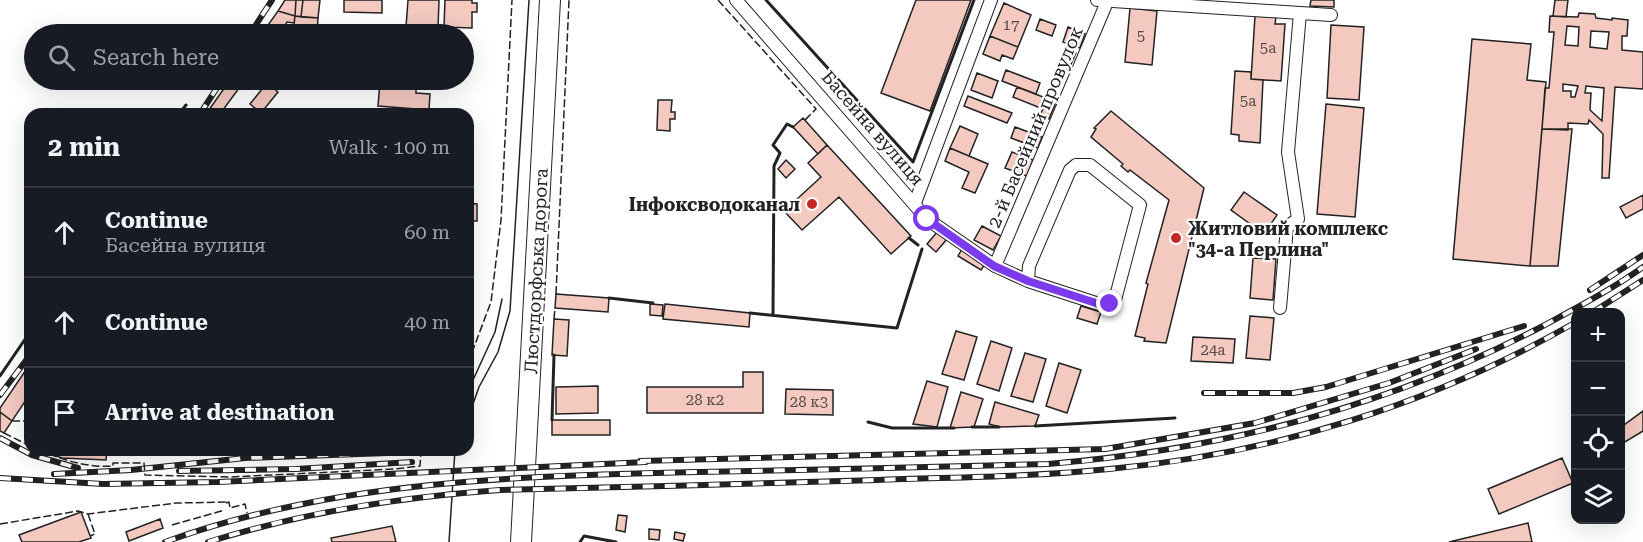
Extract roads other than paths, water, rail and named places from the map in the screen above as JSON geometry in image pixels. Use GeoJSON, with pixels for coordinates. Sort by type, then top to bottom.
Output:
{"type":"FeatureCollection","features":[{"type":"Feature","properties":{"kind":"main road","name":"Люстдорфська дорога"},"geometry":{"type":"LineString","coordinates":[[521,542],[550,0]]}},
{"type":"Feature","properties":{"kind":"street","name":"Басейна вулиця"},"geometry":{"type":"LineString","coordinates":[[736,0],[927,219],[994,266],[1028,281],[1102,305],[1110,304],[1115,300],[1140,205],[1090,165],[1076,165],[1070,170],[1029,266],[1028,281]]}},
{"type":"Feature","properties":{"kind":"street"},"geometry":{"type":"LineString","coordinates":[[915,203],[991,0]]}},
{"type":"Feature","properties":{"kind":"street","name":"2-й Басейний провулок"},"geometry":{"type":"LineString","coordinates":[[994,266],[1102,1],[1331,15]]}},
{"type":"Feature","properties":{"kind":"street"},"geometry":{"type":"LineString","coordinates":[[1280,308],[1287,227],[1298,219],[1288,152],[1300,14]]}},
{"type":"Feature","properties":{"kind":"tram line"},"geometry":{"type":"LineString","coordinates":[[474,401],[498,352],[510,311],[529,0]]}},
{"type":"Feature","properties":{"kind":"tram line"},"geometry":{"type":"LineString","coordinates":[[474,378],[495,332],[502,299]]}},
{"type":"Feature","properties":{"kind":"tram line"},"geometry":{"type":"LineString","coordinates":[[449,542],[455,456]]}},
{"type":"Feature","properties":{"kind":"railway"},"geometry":{"type":"LineString","coordinates":[[256,24],[272,0]]}},
{"type":"Feature","properties":{"kind":"railway"},"geometry":{"type":"LineString","coordinates":[[204,108],[216,90]]}},
{"type":"Feature","properties":{"kind":"railway"},"geometry":{"type":"LineString","coordinates":[[1590,290],[1643,255]]}},
{"type":"Feature","properties":{"kind":"railway"},"geometry":{"type":"LineString","coordinates":[[165,542],[229,521],[295,505],[429,485],[564,476],[1048,464],[1176,448],[1239,436],[1302,420],[1363,402],[1423,380],[1541,327],[1606,291],[1643,267]]}},
{"type":"Feature","properties":{"kind":"railway"},"geometry":{"type":"LineString","coordinates":[[1599,308],[1643,280]]}},
{"type":"Feature","properties":{"kind":"railway"},"geometry":{"type":"LineString","coordinates":[[208,542],[280,522],[352,507],[463,493],[500,490],[1022,475],[1080,472],[1170,462],[1291,438],[1409,401],[1522,351],[1571,325]]}},
{"type":"Feature","properties":{"kind":"railway"},"geometry":{"type":"LineString","coordinates":[[1204,393],[1293,393],[1326,387],[1524,326]]}},
{"type":"Feature","properties":{"kind":"railway"},"geometry":{"type":"LineString","coordinates":[[640,461],[1105,449],[1255,423],[1389,383],[1476,349]]}},
{"type":"Feature","properties":{"kind":"railway"},"geometry":{"type":"LineString","coordinates":[[0,395],[24,363]]}},
{"type":"Feature","properties":{"kind":"railway"},"geometry":{"type":"LineString","coordinates":[[0,438],[24,451]]}},
{"type":"Feature","properties":{"kind":"railway"},"geometry":{"type":"LineString","coordinates":[[36,456],[78,468]]}},
{"type":"Feature","properties":{"kind":"railway"},"geometry":{"type":"LineString","coordinates":[[54,474],[131,470],[245,458],[302,456]]}},
{"type":"Feature","properties":{"kind":"railway"},"geometry":{"type":"LineString","coordinates":[[179,471],[296,469],[412,462]]}},
{"type":"Feature","properties":{"kind":"railway"},"geometry":{"type":"LineString","coordinates":[[0,478],[103,484],[218,482],[646,462]]}},
{"type":"Feature","properties":{"kind":"place","name":"Інфоксводоканал"},"geometry":{"type":"Point","coordinates":[812,204]}},
{"type":"Feature","properties":{"kind":"place","name":"Житловий комплекс \"34-а Перлина\""},"geometry":{"type":"Point","coordinates":[1176,238]}}]}
